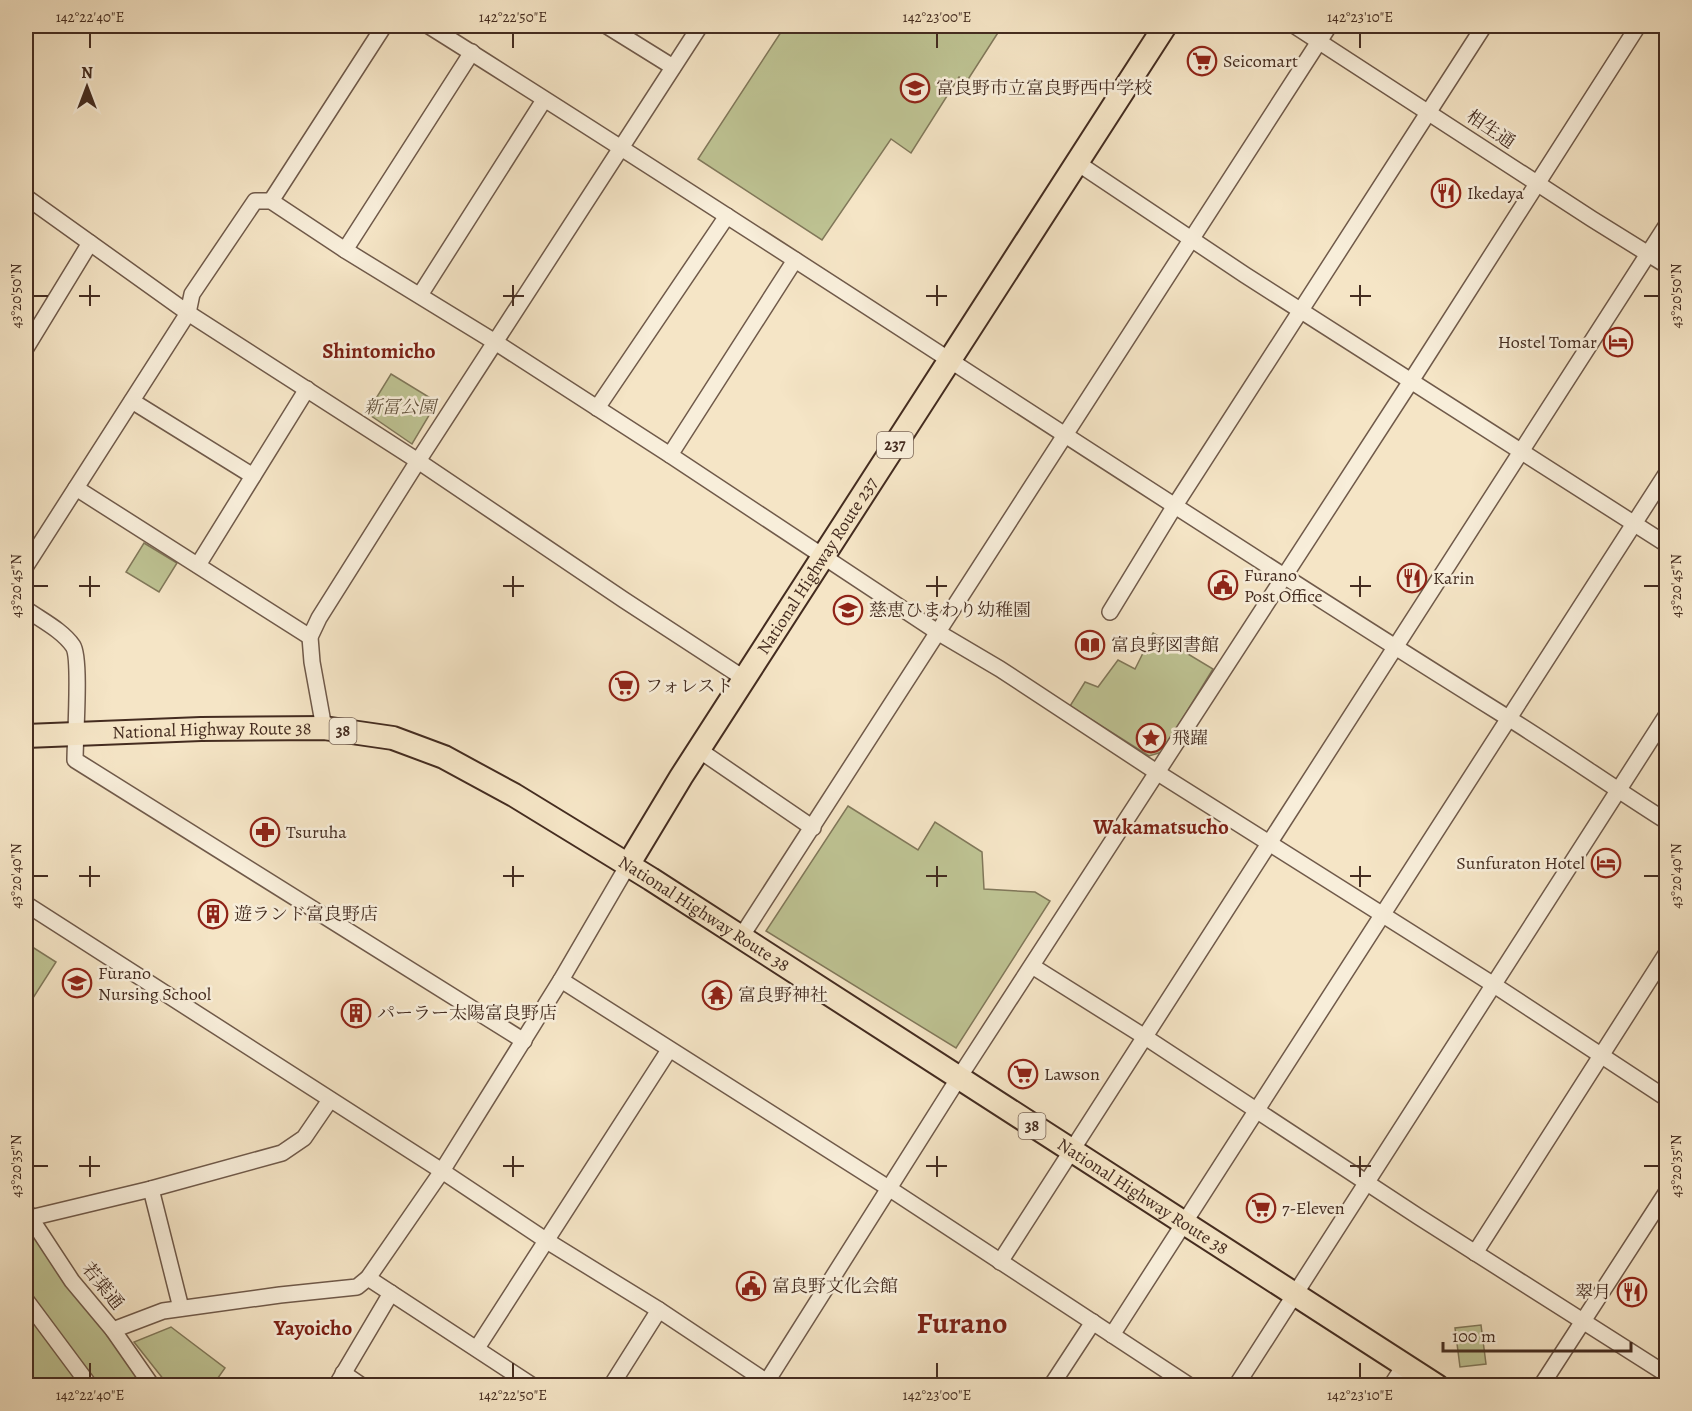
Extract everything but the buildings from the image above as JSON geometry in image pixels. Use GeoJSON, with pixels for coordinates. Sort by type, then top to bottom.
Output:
{"type":"FeatureCollection","features":[{"type":"Feature","properties":{"kind":"highway","name":"National Highway Route 237"},"geometry":{"type":"LineString","coordinates":[[628,865],[699,750],[1165,26]]}},
{"type":"Feature","properties":{"kind":"highway","name":"National Highway Route 38"},"geometry":{"type":"LineString","coordinates":[[26,736],[201,729],[324,728],[393,738],[444,757],[514,795],[628,865],[1437,1386]]}},
{"type":"Feature","properties":{"kind":"street"},"geometry":{"type":"LineString","coordinates":[[272,201],[384,26]]}},
{"type":"Feature","properties":{"kind":"street"},"geometry":{"type":"LineString","coordinates":[[429,26],[727,216],[1174,507],[1666,821]]}},
{"type":"Feature","properties":{"kind":"street"},"geometry":{"type":"LineString","coordinates":[[607,26],[673,67]]}},
{"type":"Feature","properties":{"kind":"street"},"geometry":{"type":"LineString","coordinates":[[324,728],[312,662],[310,637],[319,618],[700,26]]}},
{"type":"Feature","properties":{"kind":"street","name":"相生通"},"geometry":{"type":"LineString","coordinates":[[1295,26],[1666,265]]}},
{"type":"Feature","properties":{"kind":"street"},"geometry":{"type":"LineString","coordinates":[[741,937],[1329,26]]}},
{"type":"Feature","properties":{"kind":"street"},"geometry":{"type":"LineString","coordinates":[[1110,612],[1174,507],[1484,26]]}},
{"type":"Feature","properties":{"kind":"street"},"geometry":{"type":"LineString","coordinates":[[26,904],[659,1310],[768,1384],[958,1079],[1158,773],[1638,26]]}},
{"type":"Feature","properties":{"kind":"street"},"geometry":{"type":"LineString","coordinates":[[345,250],[472,52]]}},
{"type":"Feature","properties":{"kind":"street"},"geometry":{"type":"LineString","coordinates":[[420,295],[544,100]]}},
{"type":"Feature","properties":{"kind":"street"},"geometry":{"type":"LineString","coordinates":[[1076,162],[1245,275],[1666,544]]}},
{"type":"Feature","properties":{"kind":"street"},"geometry":{"type":"LineString","coordinates":[[26,196],[188,313],[418,461],[745,679]]}},
{"type":"Feature","properties":{"kind":"street"},"geometry":{"type":"LineString","coordinates":[[26,566],[188,313],[192,294],[255,201],[272,201],[345,250],[495,342],[670,455],[939,633],[1000,669],[1158,773],[1494,985],[1666,1098]]}},
{"type":"Feature","properties":{"kind":"street"},"geometry":{"type":"LineString","coordinates":[[597,408],[727,216]]}},
{"type":"Feature","properties":{"kind":"street"},"geometry":{"type":"LineString","coordinates":[[1000,1262],[1666,226]]}},
{"type":"Feature","properties":{"kind":"street"},"geometry":{"type":"LineString","coordinates":[[26,348],[90,243]]}},
{"type":"Feature","properties":{"kind":"street"},"geometry":{"type":"LineString","coordinates":[[670,455],[795,260]]}},
{"type":"Feature","properties":{"kind":"street"},"geometry":{"type":"LineString","coordinates":[[198,565],[307,389]]}},
{"type":"Feature","properties":{"kind":"street"},"geometry":{"type":"LineString","coordinates":[[132,401],[253,476]]}},
{"type":"Feature","properties":{"kind":"street"},"geometry":{"type":"LineString","coordinates":[[1112,1335],[1666,474]]}},
{"type":"Feature","properties":{"kind":"street"},"geometry":{"type":"LineString","coordinates":[[76,488],[310,637]]}},
{"type":"Feature","properties":{"kind":"street"},"geometry":{"type":"LineString","coordinates":[[26,609],[63,634],[74,647],[78,664],[75,760],[524,1041]]}},
{"type":"Feature","properties":{"kind":"street"},"geometry":{"type":"LineString","coordinates":[[1236,1386],[1666,716]]}},
{"type":"Feature","properties":{"kind":"street"},"geometry":{"type":"LineString","coordinates":[[699,750],[813,828]]}},
{"type":"Feature","properties":{"kind":"street"},"geometry":{"type":"LineString","coordinates":[[113,1330],[164,1311],[357,1287],[368,1278],[442,1171],[524,1041],[628,865]]}},
{"type":"Feature","properties":{"kind":"street"},"geometry":{"type":"LineString","coordinates":[[1475,1253],[1666,954]]}},
{"type":"Feature","properties":{"kind":"street"},"geometry":{"type":"LineString","coordinates":[[1032,966],[1666,1374]]}},
{"type":"Feature","properties":{"kind":"street"},"geometry":{"type":"LineString","coordinates":[[561,980],[890,1189],[1093,1322],[1180,1383]]}},
{"type":"Feature","properties":{"kind":"street"},"geometry":{"type":"LineString","coordinates":[[477,1348],[669,1050]]}},
{"type":"Feature","properties":{"kind":"street"},"geometry":{"type":"LineString","coordinates":[[28,1214],[151,1189],[282,1153],[304,1138],[330,1100]]}},
{"type":"Feature","properties":{"kind":"street"},"geometry":{"type":"LineString","coordinates":[[151,1189],[181,1308]]}},
{"type":"Feature","properties":{"kind":"street"},"geometry":{"type":"LineString","coordinates":[[1541,1386],[1666,1193]]}},
{"type":"Feature","properties":{"kind":"street","name":"若葉通"},"geometry":{"type":"LineString","coordinates":[[28,1214],[72,1281],[113,1330],[152,1386]]}},
{"type":"Feature","properties":{"kind":"street"},"geometry":{"type":"LineString","coordinates":[[368,1278],[533,1386]]}},
{"type":"Feature","properties":{"kind":"street"},"geometry":{"type":"LineString","coordinates":[[362,1386],[339,1379],[391,1293]]}},
{"type":"Feature","properties":{"kind":"street"},"geometry":{"type":"LineString","coordinates":[[26,1300],[90,1386]]}},
{"type":"Feature","properties":{"kind":"street"},"geometry":{"type":"LineString","coordinates":[[611,1386],[659,1310]]}},
{"type":"Feature","properties":{"kind":"street"},"geometry":{"type":"LineString","coordinates":[[1051,1386],[1093,1322]]}},
{"type":"Feature","properties":{"kind":"street"},"geometry":{"type":"LineString","coordinates":[[1391,1386],[1405,1364]]}},
{"type":"Feature","properties":{"kind":"green space"},"geometry":{"type":"Polygon","coordinates":[[[785,26],[997,26],[1001,28],[967,81],[959,77],[911,153],[891,139],[822,240],[698,159],[785,26]]]}},
{"type":"Feature","properties":{"kind":"green space","name":"新冨公園"},"geometry":{"type":"Polygon","coordinates":[[[391,374],[437,402],[412,444],[367,413],[391,374]]]}},
{"type":"Feature","properties":{"kind":"green space"},"geometry":{"type":"Polygon","coordinates":[[[144,543],[177,563],[159,592],[126,572],[144,543]]]}},
{"type":"Feature","properties":{"kind":"green space"},"geometry":{"type":"Polygon","coordinates":[[[1153,633],[1213,669],[1162,752],[1149,756],[1070,706],[1085,682],[1098,687],[1118,660],[1135,669],[1153,633]]]}},
{"type":"Feature","properties":{"kind":"green space"},"geometry":{"type":"Polygon","coordinates":[[[848,806],[918,850],[935,822],[982,852],[984,889],[1035,892],[1050,901],[956,1048],[766,931],[848,806]]]}},
{"type":"Feature","properties":{"kind":"green space"},"geometry":{"type":"Polygon","coordinates":[[[26,943],[56,962],[26,1009],[26,943]]]}},
{"type":"Feature","properties":{"kind":"green space"},"geometry":{"type":"Polygon","coordinates":[[[26,1210],[152,1385],[26,1385],[26,1210]]]}},
{"type":"Feature","properties":{"kind":"green space"},"geometry":{"type":"Polygon","coordinates":[[[1481,1325],[1486,1364],[1460,1367],[1455,1328],[1481,1325]]]}},
{"type":"Feature","properties":{"kind":"green space"},"geometry":{"type":"Polygon","coordinates":[[[171,1327],[225,1368],[213,1385],[168,1385],[134,1342],[171,1327]]]}},
{"type":"Feature","properties":{"kind":"place","name":"Seicomart"},"geometry":{"type":"Point","coordinates":[1202,61]}},
{"type":"Feature","properties":{"kind":"place","name":"富良野市立富良野西中学校"},"geometry":{"type":"Point","coordinates":[915,88]}},
{"type":"Feature","properties":{"kind":"place","name":"Ikedaya"},"geometry":{"type":"Point","coordinates":[1446,193]}},
{"type":"Feature","properties":{"kind":"place","name":"Hostel Tomar"},"geometry":{"type":"Point","coordinates":[1618,342]}},
{"type":"Feature","properties":{"kind":"place","name":"Karin"},"geometry":{"type":"Point","coordinates":[1412,578]}},
{"type":"Feature","properties":{"kind":"place","name":"Furano Post Office"},"geometry":{"type":"Point","coordinates":[1223,585]}},
{"type":"Feature","properties":{"kind":"place","name":"慈恵ひまわり幼稚園"},"geometry":{"type":"Point","coordinates":[848,610]}},
{"type":"Feature","properties":{"kind":"place","name":"富良野図書館"},"geometry":{"type":"Point","coordinates":[1090,645]}},
{"type":"Feature","properties":{"kind":"place","name":"フォレスト"},"geometry":{"type":"Point","coordinates":[624,686]}},
{"type":"Feature","properties":{"kind":"place","name":"飛躍"},"geometry":{"type":"Point","coordinates":[1151,738]}},
{"type":"Feature","properties":{"kind":"place","name":"Tsuruha"},"geometry":{"type":"Point","coordinates":[265,832]}},
{"type":"Feature","properties":{"kind":"place","name":"Sunfuraton Hotel"},"geometry":{"type":"Point","coordinates":[1606,863]}},
{"type":"Feature","properties":{"kind":"place","name":"遊ランド富良野店"},"geometry":{"type":"Point","coordinates":[213,914]}},
{"type":"Feature","properties":{"kind":"place","name":"Furano Nursing School"},"geometry":{"type":"Point","coordinates":[77,983]}},
{"type":"Feature","properties":{"kind":"place","name":"富良野神社"},"geometry":{"type":"Point","coordinates":[717,995]}},
{"type":"Feature","properties":{"kind":"place","name":"パーラー太陽富良野店"},"geometry":{"type":"Point","coordinates":[356,1013]}},
{"type":"Feature","properties":{"kind":"place","name":"Lawson"},"geometry":{"type":"Point","coordinates":[1023,1074]}},
{"type":"Feature","properties":{"kind":"place","name":"7-Eleven"},"geometry":{"type":"Point","coordinates":[1261,1208]}},
{"type":"Feature","properties":{"kind":"place","name":"富良野文化会館"},"geometry":{"type":"Point","coordinates":[751,1286]}},
{"type":"Feature","properties":{"kind":"place","name":"翠月"},"geometry":{"type":"Point","coordinates":[1632,1292]}},
{"type":"Feature","properties":{"kind":"district","name":"Shintomicho"},"geometry":{"type":"Point","coordinates":[379,351]}},
{"type":"Feature","properties":{"kind":"district","name":"Wakamatsucho"},"geometry":{"type":"Point","coordinates":[1161,827]}},
{"type":"Feature","properties":{"kind":"district","name":"Furano"},"geometry":{"type":"Point","coordinates":[962,1323]}},
{"type":"Feature","properties":{"kind":"district","name":"Yayoicho"},"geometry":{"type":"Point","coordinates":[313,1328]}}]}
